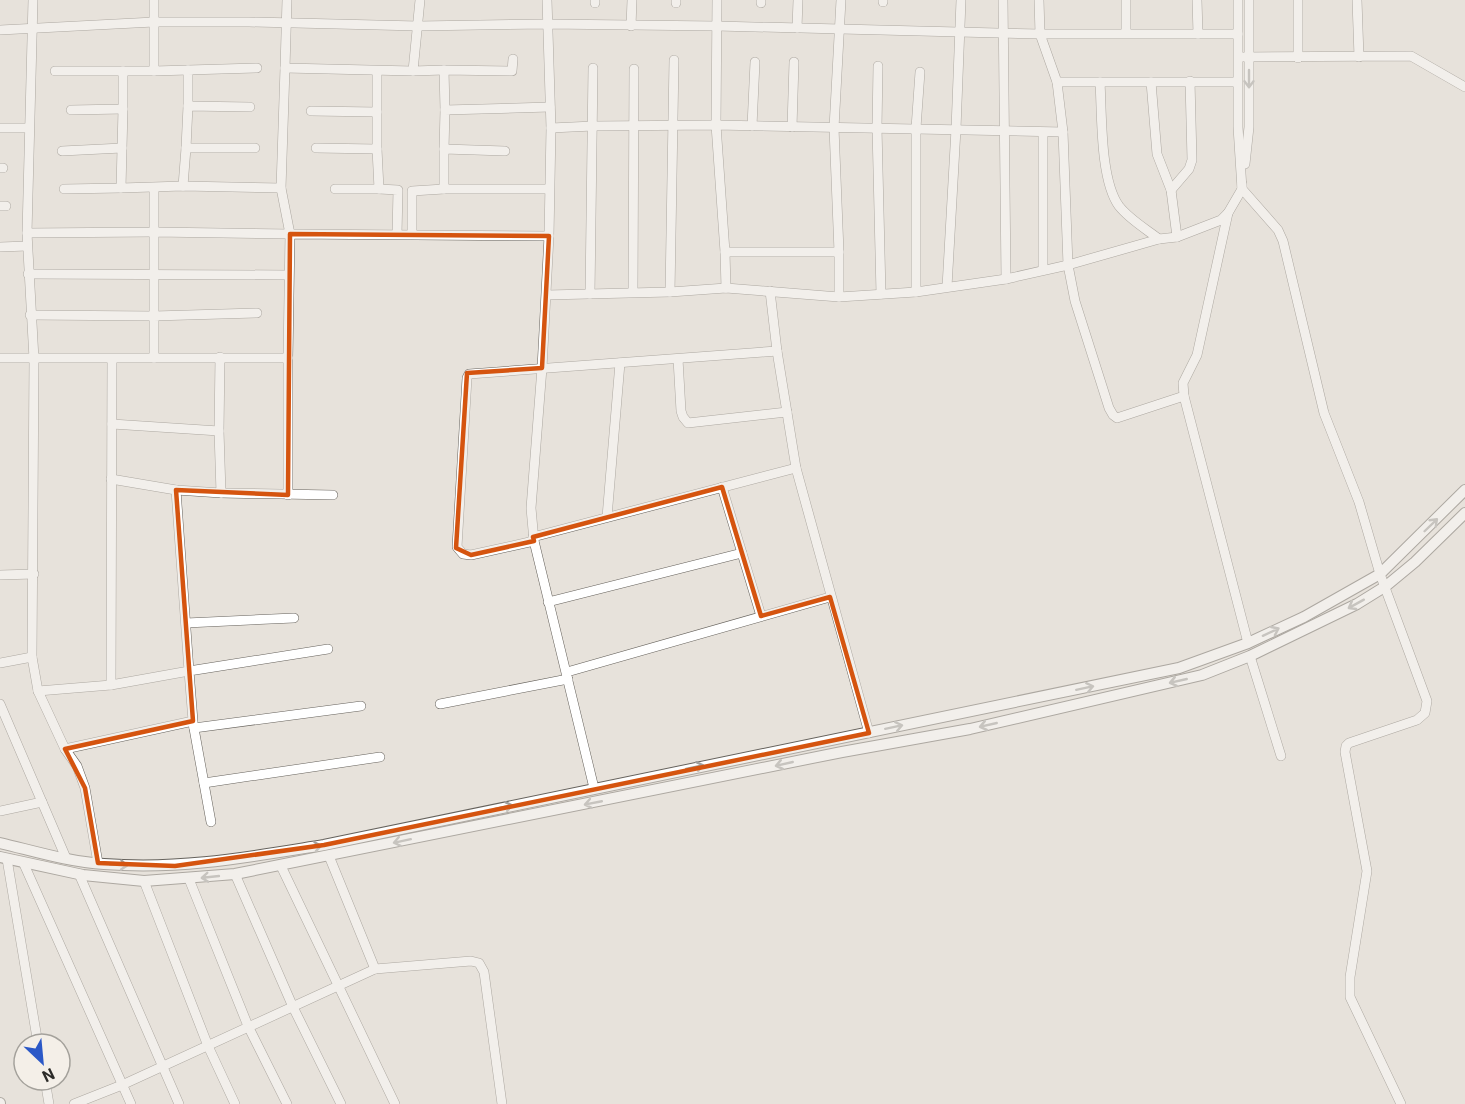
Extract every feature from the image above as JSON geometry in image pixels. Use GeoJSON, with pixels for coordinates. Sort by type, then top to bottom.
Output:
{"type":"FeatureCollection","features":[{"type":"Feature","properties":{"kind":"street"},"geometry":{"type":"LineString","coordinates":[[33,0],[27,233],[34,359],[32,657],[38,691],[65,749],[77,766],[85,788],[98,863]]}},
{"type":"Feature","properties":{"kind":"street"},"geometry":{"type":"LineString","coordinates":[[154,0],[154,71]]}},
{"type":"Feature","properties":{"kind":"street"},"geometry":{"type":"LineString","coordinates":[[287,0],[281,188],[290,234],[288,495]]}},
{"type":"Feature","properties":{"kind":"street"},"geometry":{"type":"LineString","coordinates":[[412,71],[420,0]]}},
{"type":"Feature","properties":{"kind":"street"},"geometry":{"type":"LineString","coordinates":[[547,0],[551,128],[549,236],[547,295],[531,508],[534,539],[548,603],[594,788]]}},
{"type":"Feature","properties":{"kind":"street"},"geometry":{"type":"LineString","coordinates":[[631,26],[632,0]]}},
{"type":"Feature","properties":{"kind":"street"},"geometry":{"type":"LineString","coordinates":[[717,0],[716,125],[726,288]]}},
{"type":"Feature","properties":{"kind":"street"},"geometry":{"type":"LineString","coordinates":[[797,28],[798,0]]}},
{"type":"Feature","properties":{"kind":"street"},"geometry":{"type":"LineString","coordinates":[[839,297],[834,128],[841,0]]}},
{"type":"Feature","properties":{"kind":"street"},"geometry":{"type":"LineString","coordinates":[[947,287],[961,0]]}},
{"type":"Feature","properties":{"kind":"street"},"geometry":{"type":"LineString","coordinates":[[1003,0],[1006,279]]}},
{"type":"Feature","properties":{"kind":"street"},"geometry":{"type":"LineString","coordinates":[[1039,0],[1040,34],[1057,82],[1063,132],[1068,265],[1075,301],[1109,408],[1117,418],[1184,396]]}},
{"type":"Feature","properties":{"kind":"street"},"geometry":{"type":"LineString","coordinates":[[1126,0],[1126,33]]}},
{"type":"Feature","properties":{"kind":"street"},"geometry":{"type":"LineString","coordinates":[[1197,0],[1197,34]]}},
{"type":"Feature","properties":{"kind":"street"},"geometry":{"type":"LineString","coordinates":[[1238,0],[1237,82],[1242,189],[1278,230],[1283,241],[1324,413],[1362,509],[1380,574],[1425,696],[1427,708],[1418,720],[1352,742],[1346,746],[1345,752],[1367,871],[1349,983],[1352,1002],[1401,1104]]}},
{"type":"Feature","properties":{"kind":"street"},"geometry":{"type":"LineString","coordinates":[[547,295],[726,288],[839,297],[916,292],[1006,279],[1068,265],[1159,239],[1177,237],[1221,220],[1228,213],[1242,189],[1249,127],[1249,0]]}},
{"type":"Feature","properties":{"kind":"street"},"geometry":{"type":"LineString","coordinates":[[1298,0],[1298,58]]}},
{"type":"Feature","properties":{"kind":"street"},"geometry":{"type":"LineString","coordinates":[[1357,0],[1359,57]]}},
{"type":"Feature","properties":{"kind":"street"},"geometry":{"type":"LineString","coordinates":[[0,30],[154,22],[418,26],[547,24],[1040,34],[1238,34]]}},
{"type":"Feature","properties":{"kind":"street"},"geometry":{"type":"LineString","coordinates":[[1238,57],[1411,56],[1465,87]]}},
{"type":"Feature","properties":{"kind":"street"},"geometry":{"type":"LineString","coordinates":[[285,68],[412,71],[512,70],[513,58]]}},
{"type":"Feature","properties":{"kind":"street"},"geometry":{"type":"LineString","coordinates":[[669,292],[674,60]]}},
{"type":"Feature","properties":{"kind":"street"},"geometry":{"type":"LineString","coordinates":[[752,126],[755,62]]}},
{"type":"Feature","properties":{"kind":"street"},"geometry":{"type":"LineString","coordinates":[[792,127],[794,62]]}},
{"type":"Feature","properties":{"kind":"street"},"geometry":{"type":"LineString","coordinates":[[878,66],[877,128],[881,294]]}},
{"type":"Feature","properties":{"kind":"street"},"geometry":{"type":"LineString","coordinates":[[56,71],[257,68]]}},
{"type":"Feature","properties":{"kind":"street"},"geometry":{"type":"LineString","coordinates":[[590,294],[593,68]]}},
{"type":"Feature","properties":{"kind":"street"},"geometry":{"type":"LineString","coordinates":[[633,292],[634,69]]}},
{"type":"Feature","properties":{"kind":"street"},"geometry":{"type":"LineString","coordinates":[[183,186],[188,70]]}},
{"type":"Feature","properties":{"kind":"street"},"geometry":{"type":"LineString","coordinates":[[377,70],[379,189]]}},
{"type":"Feature","properties":{"kind":"street"},"geometry":{"type":"LineString","coordinates":[[444,70],[444,189]]}},
{"type":"Feature","properties":{"kind":"street"},"geometry":{"type":"LineString","coordinates":[[121,188],[123,71]]}},
{"type":"Feature","properties":{"kind":"street"},"geometry":{"type":"LineString","coordinates":[[916,292],[916,128],[920,72]]}},
{"type":"Feature","properties":{"kind":"street"},"geometry":{"type":"LineString","coordinates":[[1171,190],[1189,169],[1192,160],[1190,81]]}},
{"type":"Feature","properties":{"kind":"street"},"geometry":{"type":"LineString","coordinates":[[1057,82],[1237,82]]}},
{"type":"Feature","properties":{"kind":"street"},"geometry":{"type":"LineString","coordinates":[[1100,82],[1106,169],[1110,189],[1123,211],[1159,239]]}},
{"type":"Feature","properties":{"kind":"street"},"geometry":{"type":"LineString","coordinates":[[1151,82],[1157,154],[1171,190],[1177,237]]}},
{"type":"Feature","properties":{"kind":"street"},"geometry":{"type":"LineString","coordinates":[[188,106],[250,108]]}},
{"type":"Feature","properties":{"kind":"street"},"geometry":{"type":"LineString","coordinates":[[445,110],[550,107]]}},
{"type":"Feature","properties":{"kind":"street"},"geometry":{"type":"LineString","coordinates":[[71,110],[123,110]]}},
{"type":"Feature","properties":{"kind":"street"},"geometry":{"type":"LineString","coordinates":[[311,111],[376,112]]}},
{"type":"Feature","properties":{"kind":"street"},"geometry":{"type":"LineString","coordinates":[[551,128],[716,125],[1063,132]]}},
{"type":"Feature","properties":{"kind":"street"},"geometry":{"type":"LineString","coordinates":[[0,128],[28,128]]}},
{"type":"Feature","properties":{"kind":"street"},"geometry":{"type":"LineString","coordinates":[[1043,133],[1043,270]]}},
{"type":"Feature","properties":{"kind":"street"},"geometry":{"type":"LineString","coordinates":[[62,151],[122,148]]}},
{"type":"Feature","properties":{"kind":"street"},"geometry":{"type":"LineString","coordinates":[[186,148],[255,148]]}},
{"type":"Feature","properties":{"kind":"street"},"geometry":{"type":"LineString","coordinates":[[316,148],[378,148]]}},
{"type":"Feature","properties":{"kind":"street"},"geometry":{"type":"LineString","coordinates":[[444,150],[505,151]]}},
{"type":"Feature","properties":{"kind":"street"},"geometry":{"type":"LineString","coordinates":[[64,189],[183,186],[281,188]]}},
{"type":"Feature","properties":{"kind":"street"},"geometry":{"type":"LineString","coordinates":[[154,188],[154,358]]}},
{"type":"Feature","properties":{"kind":"street"},"geometry":{"type":"LineString","coordinates":[[335,189],[398,190],[397,234]]}},
{"type":"Feature","properties":{"kind":"street"},"geometry":{"type":"LineString","coordinates":[[412,234],[412,191],[549,189]]}},
{"type":"Feature","properties":{"kind":"street"},"geometry":{"type":"LineString","coordinates":[[1228,213],[1197,355],[1183,383],[1184,396],[1248,643]]}},
{"type":"Feature","properties":{"kind":"street"},"geometry":{"type":"LineString","coordinates":[[27,233],[549,236]]}},
{"type":"Feature","properties":{"kind":"street"},"geometry":{"type":"LineString","coordinates":[[0,247],[27,246]]}},
{"type":"Feature","properties":{"kind":"street"},"geometry":{"type":"LineString","coordinates":[[725,252],[839,252]]}},
{"type":"Feature","properties":{"kind":"street"},"geometry":{"type":"LineString","coordinates":[[28,274],[288,275]]}},
{"type":"Feature","properties":{"kind":"street"},"geometry":{"type":"LineString","coordinates":[[770,291],[796,468],[869,732]]}},
{"type":"Feature","properties":{"kind":"street"},"geometry":{"type":"LineString","coordinates":[[30,315],[154,316],[256,313]]}},
{"type":"Feature","properties":{"kind":"street"},"geometry":{"type":"LineString","coordinates":[[777,351],[472,372],[468,375],[456,544],[463,554],[471,555],[796,468]]}},
{"type":"Feature","properties":{"kind":"street"},"geometry":{"type":"LineString","coordinates":[[220,357],[221,493]]}},
{"type":"Feature","properties":{"kind":"street"},"geometry":{"type":"LineString","coordinates":[[0,358],[288,358]]}},
{"type":"Feature","properties":{"kind":"street"},"geometry":{"type":"LineString","coordinates":[[111,685],[112,359]]}},
{"type":"Feature","properties":{"kind":"street"},"geometry":{"type":"LineString","coordinates":[[678,359],[681,411],[688,423],[787,412]]}},
{"type":"Feature","properties":{"kind":"street"},"geometry":{"type":"LineString","coordinates":[[607,517],[620,363]]}},
{"type":"Feature","properties":{"kind":"street"},"geometry":{"type":"LineString","coordinates":[[112,423],[219,431]]}},
{"type":"Feature","properties":{"kind":"street"},"geometry":{"type":"LineString","coordinates":[[111,480],[176,490],[333,495]]}},
{"type":"Feature","properties":{"kind":"street"},"geometry":{"type":"LineString","coordinates":[[722,487],[761,616]]}},
{"type":"Feature","properties":{"kind":"street"},"geometry":{"type":"LineString","coordinates":[[176,490],[194,725],[211,822]]}},
{"type":"Feature","properties":{"kind":"street"},"geometry":{"type":"LineString","coordinates":[[1,842],[66,858],[98,863],[175,866],[208,863],[324,845],[1179,668],[1248,643],[1304,617],[1380,574],[1465,490]]}},
{"type":"Feature","properties":{"kind":"street"},"geometry":{"type":"LineString","coordinates":[[36,1032],[3,858],[79,874],[144,881],[235,874],[822,756],[970,729],[1202,675],[1250,656],[1357,604],[1386,586],[1415,562],[1465,513]]}},
{"type":"Feature","properties":{"kind":"street"},"geometry":{"type":"LineString","coordinates":[[548,603],[742,554]]}},
{"type":"Feature","properties":{"kind":"street"},"geometry":{"type":"LineString","coordinates":[[0,575],[34,574]]}},
{"type":"Feature","properties":{"kind":"street"},"geometry":{"type":"LineString","coordinates":[[440,704],[567,675],[830,597]]}},
{"type":"Feature","properties":{"kind":"street"},"geometry":{"type":"LineString","coordinates":[[186,623],[294,618]]}},
{"type":"Feature","properties":{"kind":"street"},"geometry":{"type":"LineString","coordinates":[[38,691],[111,685],[328,649]]}},
{"type":"Feature","properties":{"kind":"street"},"geometry":{"type":"LineString","coordinates":[[1250,656],[1281,756]]}},
{"type":"Feature","properties":{"kind":"street"},"geometry":{"type":"LineString","coordinates":[[0,663],[32,657]]}},
{"type":"Feature","properties":{"kind":"street"},"geometry":{"type":"LineString","coordinates":[[0,704],[66,858]]}},
{"type":"Feature","properties":{"kind":"street"},"geometry":{"type":"LineString","coordinates":[[65,749],[194,725],[361,706]]}},
{"type":"Feature","properties":{"kind":"street"},"geometry":{"type":"LineString","coordinates":[[204,783],[380,757]]}},
{"type":"Feature","properties":{"kind":"street"},"geometry":{"type":"LineString","coordinates":[[0,811],[42,802]]}},
{"type":"Feature","properties":{"kind":"street"},"geometry":{"type":"LineString","coordinates":[[329,856],[375,969]]}},
{"type":"Feature","properties":{"kind":"street"},"geometry":{"type":"LineString","coordinates":[[23,862],[131,1104]]}},
{"type":"Feature","properties":{"kind":"street"},"geometry":{"type":"LineString","coordinates":[[281,866],[395,1104]]}},
{"type":"Feature","properties":{"kind":"street"},"geometry":{"type":"LineString","coordinates":[[79,874],[179,1104]]}},
{"type":"Feature","properties":{"kind":"street"},"geometry":{"type":"LineString","coordinates":[[235,874],[293,1007],[341,1104]]}},
{"type":"Feature","properties":{"kind":"street"},"geometry":{"type":"LineString","coordinates":[[189,879],[248,1026],[286,1104]]}},
{"type":"Feature","properties":{"kind":"street"},"geometry":{"type":"LineString","coordinates":[[144,881],[208,1046],[235,1104]]}},
{"type":"Feature","properties":{"kind":"street"},"geometry":{"type":"LineString","coordinates":[[74,1104],[122,1085],[375,969],[471,961],[479,963],[484,972],[502,1104]]}},
{"type":"Feature","properties":{"kind":"highlighted area"},"geometry":{"type":"Polygon","coordinates":[[[290,234],[549,236],[542,368],[467,373],[456,548],[471,555],[534,541],[533,537],[722,487],[761,616],[830,597],[869,733],[324,845],[175,866],[98,863],[85,788],[65,749],[193,721],[176,490],[288,495],[290,234]]]}}]}
